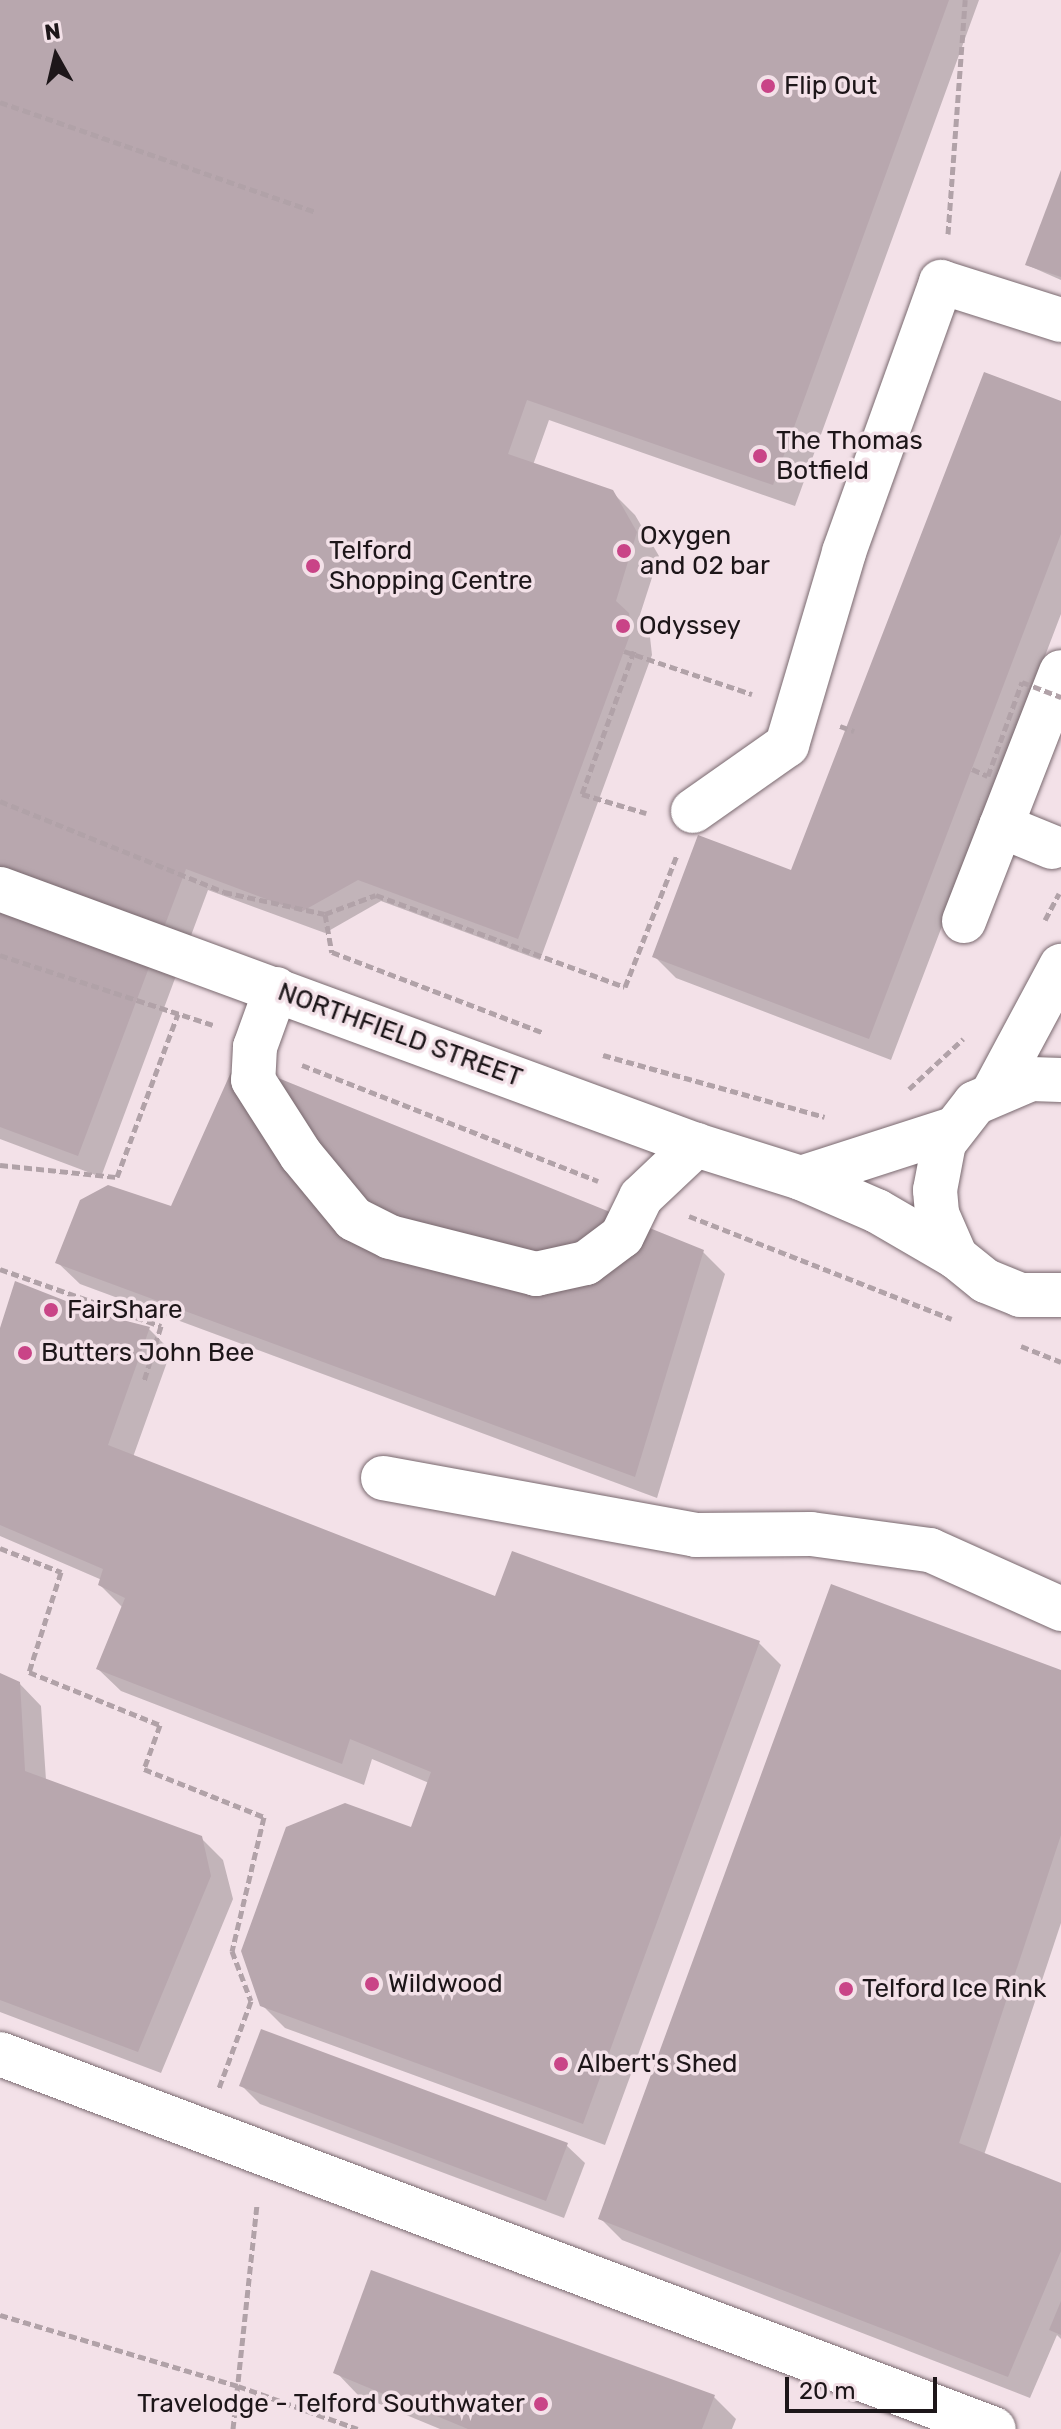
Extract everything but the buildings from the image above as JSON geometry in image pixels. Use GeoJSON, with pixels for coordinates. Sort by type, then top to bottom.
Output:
{"type":"FeatureCollection","features":[{"type":"Feature","properties":{"kind":"street"},"geometry":{"type":"LineString","coordinates":[[691,818],[787,745],[844,552],[941,282],[1061,320]]}},
{"type":"Feature","properties":{"kind":"street"},"geometry":{"type":"LineString","coordinates":[[964,921],[1061,672]]}},
{"type":"Feature","properties":{"kind":"street"},"geometry":{"type":"LineString","coordinates":[[1001,826],[1052,847]]}},
{"type":"Feature","properties":{"kind":"street","name":"NORTHFIELD STREET"},"geometry":{"type":"LineString","coordinates":[[0,889],[696,1145],[801,1178],[877,1211],[956,1257],[986,1281],[1020,1295],[1061,1295]]}},
{"type":"Feature","properties":{"kind":"street"},"geometry":{"type":"LineString","coordinates":[[994,1091],[1050,948]]}},
{"type":"Feature","properties":{"kind":"street"},"geometry":{"type":"LineString","coordinates":[[276,989],[255,1047],[253,1080],[301,1155],[354,1219],[390,1237],[536,1274],[586,1263],[622,1236],[641,1197],[696,1145]]}},
{"type":"Feature","properties":{"kind":"street"},"geometry":{"type":"LineString","coordinates":[[956,1257],[937,1214],[935,1190],[937,1165],[953,1129],[975,1103],[994,1091],[1031,1079],[1061,1080]]}},
{"type":"Feature","properties":{"kind":"street"},"geometry":{"type":"LineString","coordinates":[[801,1178],[953,1129]]}},
{"type":"Feature","properties":{"kind":"street"},"geometry":{"type":"LineString","coordinates":[[383,1478],[696,1535],[811,1534],[930,1550],[1061,1609]]}},
{"type":"Feature","properties":{"kind":"street"},"geometry":{"type":"LineString","coordinates":[[0,2054],[994,2429]]}},
{"type":"Feature","properties":{"kind":"path"},"geometry":{"type":"LineString","coordinates":[[955,185],[965,0]]}},
{"type":"Feature","properties":{"kind":"path"},"geometry":{"type":"LineString","coordinates":[[0,102],[315,212]]}},
{"type":"Feature","properties":{"kind":"path"},"geometry":{"type":"LineString","coordinates":[[624,651],[634,651],[766,699]]}},
{"type":"Feature","properties":{"kind":"path"},"geometry":{"type":"LineString","coordinates":[[0,801],[224,892],[325,914],[376,895],[625,987],[691,818],[582,794],[634,651]]}},
{"type":"Feature","properties":{"kind":"path"},"geometry":{"type":"LineString","coordinates":[[972,769],[988,776],[1022,682],[1061,697]]}},
{"type":"Feature","properties":{"kind":"path"},"geometry":{"type":"LineString","coordinates":[[825,720],[854,731]]}},
{"type":"Feature","properties":{"kind":"path"},"geometry":{"type":"LineString","coordinates":[[1050,948],[1061,890]]}},
{"type":"Feature","properties":{"kind":"path"},"geometry":{"type":"LineString","coordinates":[[325,914],[332,952],[552,1036]]}},
{"type":"Feature","properties":{"kind":"path"},"geometry":{"type":"LineString","coordinates":[[0,955],[178,1014],[255,1047],[959,1322]]}},
{"type":"Feature","properties":{"kind":"path"},"geometry":{"type":"LineString","coordinates":[[0,1165],[117,1177],[178,1014]]}},
{"type":"Feature","properties":{"kind":"path"},"geometry":{"type":"LineString","coordinates":[[900,1095],[923,1081],[974,1028]]}},
{"type":"Feature","properties":{"kind":"path"},"geometry":{"type":"LineString","coordinates":[[595,1053],[840,1120]]}},
{"type":"Feature","properties":{"kind":"path"},"geometry":{"type":"LineString","coordinates":[[0,1269],[161,1326],[144,1381]]}},
{"type":"Feature","properties":{"kind":"path"},"geometry":{"type":"LineString","coordinates":[[1017,1345],[1061,1362]]}},
{"type":"Feature","properties":{"kind":"path"},"geometry":{"type":"LineString","coordinates":[[0,1548],[61,1572],[29,1672],[160,1725],[144,1769],[264,1817],[232,1951],[251,2001],[203,2133]]}},
{"type":"Feature","properties":{"kind":"path"},"geometry":{"type":"LineString","coordinates":[[233,2429],[262,2155]]}},
{"type":"Feature","properties":{"kind":"path"},"geometry":{"type":"LineString","coordinates":[[0,2315],[238,2386],[358,2429]]}},
{"type":"Feature","properties":{"kind":"place","name":"Flip Out"},"geometry":{"type":"Point","coordinates":[768,86]}},
{"type":"Feature","properties":{"kind":"place","name":"The Thomas Botfield"},"geometry":{"type":"Point","coordinates":[760,456]}},
{"type":"Feature","properties":{"kind":"place","name":"Oxygen and 02 bar"},"geometry":{"type":"Point","coordinates":[624,551]}},
{"type":"Feature","properties":{"kind":"place","name":"Telford Shopping Centre"},"geometry":{"type":"Point","coordinates":[313,566]}},
{"type":"Feature","properties":{"kind":"place","name":"Odyssey"},"geometry":{"type":"Point","coordinates":[623,626]}},
{"type":"Feature","properties":{"kind":"place","name":"FairShare"},"geometry":{"type":"Point","coordinates":[51,1310]}},
{"type":"Feature","properties":{"kind":"place","name":"Butters John Bee"},"geometry":{"type":"Point","coordinates":[25,1353]}},
{"type":"Feature","properties":{"kind":"place","name":"Wildwood"},"geometry":{"type":"Point","coordinates":[372,1984]}},
{"type":"Feature","properties":{"kind":"place","name":"Telford Ice Rink"},"geometry":{"type":"Point","coordinates":[846,1989]}},
{"type":"Feature","properties":{"kind":"place","name":"Albert's Shed"},"geometry":{"type":"Point","coordinates":[561,2064]}},
{"type":"Feature","properties":{"kind":"place","name":"Travelodge - Telford Southwater"},"geometry":{"type":"Point","coordinates":[541,2404]}}]}
